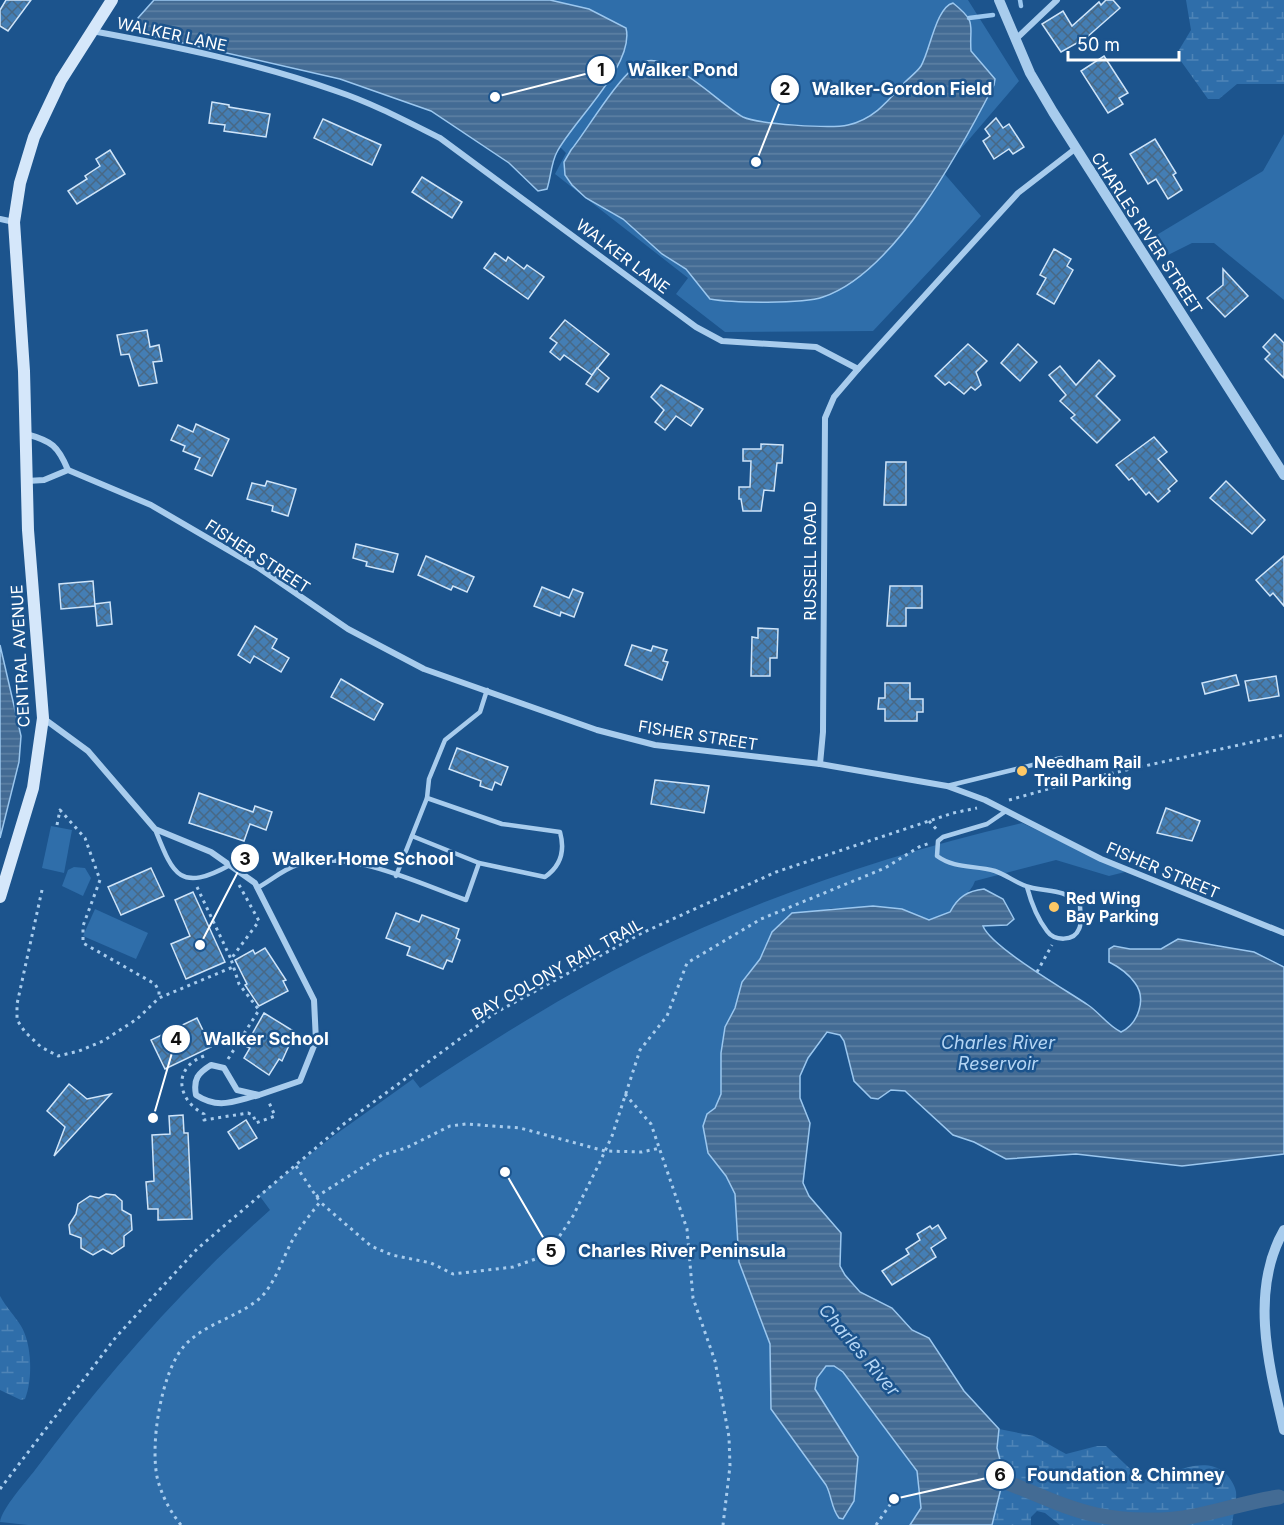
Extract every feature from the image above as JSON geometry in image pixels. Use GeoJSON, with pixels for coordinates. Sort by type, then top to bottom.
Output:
{"type":"FeatureCollection","features":[{"type":"Feature","properties":{"kind":"main road","name":"CENTRAL AVENUE"},"geometry":{"type":"LineString","coordinates":[[0,897],[33,788],[42,718],[26,481],[24,371],[14,222],[20,183],[34,137],[61,80],[112,0]]}},
{"type":"Feature","properties":{"kind":"street","name":"CHARLES RIVER STREET"},"geometry":{"type":"LineString","coordinates":[[999,0],[1030,73],[1075,149],[1284,476]]}},
{"type":"Feature","properties":{"kind":"street"},"geometry":{"type":"LineString","coordinates":[[1017,38],[1057,0]]}},
{"type":"Feature","properties":{"kind":"street","name":"WALKER LANE"},"geometry":{"type":"LineString","coordinates":[[92,31],[164,44],[252,66],[337,91],[396,116],[440,138],[696,327],[722,341],[816,347],[858,369]]}},
{"type":"Feature","properties":{"kind":"street"},"geometry":{"type":"LineString","coordinates":[[858,369],[1018,193],[1075,149]]}},
{"type":"Feature","properties":{"kind":"street"},"geometry":{"type":"LineString","coordinates":[[0,219],[14,222]]}},
{"type":"Feature","properties":{"kind":"street","name":"RUSSELL ROAD"},"geometry":{"type":"LineString","coordinates":[[820,764],[823,732],[825,418],[834,397],[858,369]]}},
{"type":"Feature","properties":{"kind":"street"},"geometry":{"type":"LineString","coordinates":[[24,433],[44,439],[60,450],[68,470],[44,480],[26,481]]}},
{"type":"Feature","properties":{"kind":"street","name":"FISHER STREET"},"geometry":{"type":"LineString","coordinates":[[68,470],[151,505],[259,568],[318,612],[424,669],[597,730],[644,742],[820,764],[947,786],[994,805],[1101,859],[1284,933]]}},
{"type":"Feature","properties":{"kind":"street"},"geometry":{"type":"LineString","coordinates":[[42,718],[88,751],[155,828],[212,852],[255,883],[314,1000],[316,1041],[300,1080],[262,1094],[227,1103],[209,1104],[196,1095],[194,1083],[199,1072],[211,1065],[224,1068],[237,1090],[262,1094]]}},
{"type":"Feature","properties":{"kind":"street"},"geometry":{"type":"LineString","coordinates":[[1284,1230],[1269,1274],[1265,1311],[1269,1365],[1284,1430]]}},
{"type":"Feature","properties":{"kind":"lane"},"geometry":{"type":"LineString","coordinates":[[396,876],[427,798],[429,779],[446,740],[480,712],[487,690]]}},
{"type":"Feature","properties":{"kind":"lane"},"geometry":{"type":"LineString","coordinates":[[947,786],[1061,758]]}},
{"type":"Feature","properties":{"kind":"lane"},"geometry":{"type":"LineString","coordinates":[[412,836],[479,864],[545,877],[554,871],[562,855],[560,832],[502,824],[427,798]]}},
{"type":"Feature","properties":{"kind":"lane"},"geometry":{"type":"LineString","coordinates":[[1006,811],[987,824],[938,841],[937,856],[958,866],[994,871],[1028,887],[1052,889],[1068,894],[1080,905],[1080,928],[1075,935],[1066,939],[1056,938],[1048,933],[1031,902],[1028,887]]}},
{"type":"Feature","properties":{"kind":"lane"},"geometry":{"type":"LineString","coordinates":[[155,828],[169,864],[180,875],[201,877],[230,865]]}},
{"type":"Feature","properties":{"kind":"lane"},"geometry":{"type":"LineString","coordinates":[[257,888],[297,865],[328,861],[361,864],[466,900],[479,864]]}},
{"type":"Feature","properties":{"kind":"path","name":"BAY COLONY RAIL TRAIL"},"geometry":{"type":"LineString","coordinates":[[0,1489],[116,1337],[197,1249],[345,1123],[495,1013],[642,933],[776,872],[953,813],[994,805],[1077,781],[1284,735]]}},
{"type":"Feature","properties":{"kind":"path"},"geometry":{"type":"LineString","coordinates":[[57,825],[60,810],[85,838],[100,880],[83,926],[83,943],[155,984],[159,991],[159,998]]}},
{"type":"Feature","properties":{"kind":"path"},"geometry":{"type":"LineString","coordinates":[[296,1165],[320,1202],[371,1246],[392,1255],[430,1263],[453,1274],[513,1267],[541,1257],[557,1240],[605,1151],[640,1050],[668,1016],[687,963],[761,919],[885,868],[919,847],[938,841]]}},
{"type":"Feature","properties":{"kind":"path"},"geometry":{"type":"LineString","coordinates":[[196,884],[231,959],[259,921],[236,880]]}},
{"type":"Feature","properties":{"kind":"path"},"geometry":{"type":"LineString","coordinates":[[188,884],[204,884]]}},
{"type":"Feature","properties":{"kind":"path"},"geometry":{"type":"LineString","coordinates":[[42,890],[17,1004],[17,1020],[25,1032],[41,1047],[58,1056],[79,1052],[103,1041],[129,1024],[159,998],[233,967]]}},
{"type":"Feature","properties":{"kind":"path"},"geometry":{"type":"LineString","coordinates":[[1037,972],[1056,938]]}},
{"type":"Feature","properties":{"kind":"path"},"geometry":{"type":"LineString","coordinates":[[262,1094],[275,1116]]}},
{"type":"Feature","properties":{"kind":"path"},"geometry":{"type":"LineString","coordinates":[[626,1094],[651,1124],[687,1229],[693,1298],[715,1361],[729,1437],[730,1466],[723,1525]]}},
{"type":"Feature","properties":{"kind":"path"},"geometry":{"type":"LineString","coordinates":[[316,1197],[382,1155],[406,1148],[458,1125],[491,1124],[519,1128],[605,1151],[642,1152],[660,1148]]}},
{"type":"Feature","properties":{"kind":"path"},"geometry":{"type":"LineString","coordinates":[[181,1525],[167,1508],[157,1479],[154,1446],[164,1388],[172,1368],[184,1346],[206,1328],[260,1298],[279,1269],[291,1241],[320,1202]]}},
{"type":"Feature","properties":{"kind":"path"},"geometry":{"type":"LineString","coordinates":[[876,1525],[894,1499]]}},
{"type":"Feature","properties":{"kind":"green space"},"geometry":{"type":"Polygon","coordinates":[[[492,0],[968,0],[1019,81],[942,171],[981,216],[873,331],[725,332],[676,294],[688,278],[555,174],[566,153],[447,33],[492,0]]]}},
{"type":"Feature","properties":{"kind":"green space"},"geometry":{"type":"Polygon","coordinates":[[[1186,0],[1284,0],[1284,84],[1237,84],[1219,99],[1208,99],[1178,57],[1179,50],[1191,30],[1186,0]]]}},
{"type":"Feature","properties":{"kind":"green space"},"geometry":{"type":"Polygon","coordinates":[[[1284,134],[1284,300],[1214,243],[1192,243],[1168,255],[1155,236],[1263,171],[1284,134]]]}},
{"type":"Feature","properties":{"kind":"green space"},"geometry":{"type":"Polygon","coordinates":[[[1022,823],[1125,872],[1109,876],[1056,860],[975,881],[950,912],[929,920],[902,909],[831,908],[765,946],[760,959],[742,982],[735,1008],[725,1027],[721,1053],[721,1094],[707,1143],[708,1153],[726,1176],[735,1194],[739,1262],[770,1344],[771,1409],[826,1485],[833,1510],[814,1385],[826,1366],[834,1366],[843,1372],[917,1471],[921,1508],[910,1525],[28,1525],[0,1522],[15,1495],[117,1367],[206,1270],[270,1210],[259,1195],[332,1137],[413,1079],[420,1088],[585,986],[642,956],[734,914],[876,863],[1022,823]]]}},
{"type":"Feature","properties":{"kind":"green space"},"geometry":{"type":"Polygon","coordinates":[[[51,826],[72,830],[64,873],[42,868],[51,826]]]}},
{"type":"Feature","properties":{"kind":"green space"},"geometry":{"type":"Polygon","coordinates":[[[74,867],[85,868],[91,878],[83,896],[62,886],[68,870],[74,867]]]}},
{"type":"Feature","properties":{"kind":"green space"},"geometry":{"type":"Polygon","coordinates":[[[95,909],[148,933],[136,959],[83,936],[95,909]]]}},
{"type":"Feature","properties":{"kind":"green space"},"geometry":{"type":"Polygon","coordinates":[[[0,1296],[21,1326],[27,1342],[30,1362],[29,1382],[25,1399],[21,1400],[0,1390],[0,1296]]]}},
{"type":"Feature","properties":{"kind":"green space"},"geometry":{"type":"Polygon","coordinates":[[[999,1429],[1034,1436],[1066,1454],[1106,1446],[1142,1480],[1195,1466],[1215,1467],[1224,1472],[1232,1481],[1236,1492],[1232,1525],[1060,1525],[1045,1513],[1037,1511],[1031,1517],[1031,1525],[992,1525],[1004,1476],[997,1448],[999,1429]]]}},
{"type":"Feature","properties":{"kind":"water"},"geometry":{"type":"Polygon","coordinates":[[[154,0],[550,0],[589,9],[626,28],[626,43],[621,59],[612,75],[557,152],[547,189],[538,191],[509,163],[431,111],[340,79],[144,34],[138,18],[154,0]]]}},
{"type":"Feature","properties":{"kind":"water"},"geometry":{"type":"Polygon","coordinates":[[[953,3],[966,15],[971,24],[971,51],[995,79],[994,85],[944,174],[900,236],[875,263],[850,284],[823,297],[800,301],[767,302],[710,299],[686,269],[662,254],[623,219],[586,198],[565,175],[564,162],[571,150],[615,88],[643,62],[654,61],[667,64],[694,80],[743,117],[751,120],[811,126],[848,125],[873,114],[919,68],[942,12],[953,3]]]}},
{"type":"Feature","properties":{"kind":"water"},"geometry":{"type":"Polygon","coordinates":[[[0,645],[21,736],[19,762],[0,838],[0,645]]]}},
{"type":"Feature","properties":{"kind":"water","name":"Charles River Reservoir"},"geometry":{"type":"Polygon","coordinates":[[[984,889],[1003,899],[1014,919],[1007,925],[983,926],[989,935],[1014,956],[1088,1005],[1121,1032],[1136,1017],[1140,996],[1139,989],[1129,976],[1109,962],[1109,949],[1114,946],[1130,949],[1161,949],[1178,939],[1254,952],[1284,967],[1284,1154],[1182,1166],[1076,1154],[1006,1159],[974,1142],[953,1135],[905,1091],[891,1090],[878,1099],[871,1098],[854,1081],[844,1041],[840,1035],[827,1032],[808,1058],[800,1076],[800,1098],[810,1123],[803,1183],[809,1196],[841,1233],[840,1266],[845,1275],[860,1292],[892,1308],[912,1330],[929,1338],[964,1391],[999,1429],[997,1448],[1004,1476],[992,1525],[910,1525],[921,1508],[917,1471],[843,1372],[834,1366],[826,1366],[817,1378],[815,1389],[858,1457],[854,1501],[843,1519],[836,1514],[826,1485],[771,1409],[770,1344],[739,1262],[735,1194],[726,1176],[708,1153],[703,1126],[707,1114],[715,1108],[721,1094],[721,1053],[725,1027],[735,1008],[742,982],[760,959],[772,932],[792,913],[873,906],[902,909],[929,920],[950,912],[956,902],[968,893],[984,889]]]}},
{"type":"Feature","properties":{"kind":"building"},"geometry":{"type":"Polygon","coordinates":[[[6,0],[31,0],[8,31],[0,26],[0,10],[6,0]]]}},
{"type":"Feature","properties":{"kind":"building"},"geometry":{"type":"Polygon","coordinates":[[[1106,0],[1113,0],[1120,8],[1086,38],[1061,52],[1042,24],[1063,11],[1072,26],[1099,2],[1101,5],[1106,0]]]}},
{"type":"Feature","properties":{"kind":"building"},"geometry":{"type":"Polygon","coordinates":[[[1104,56],[1128,93],[1119,98],[1123,104],[1108,113],[1081,71],[1104,56]]]}},
{"type":"Feature","properties":{"kind":"building"},"geometry":{"type":"Polygon","coordinates":[[[212,102],[270,114],[266,137],[224,131],[225,125],[209,123],[212,102]]]}},
{"type":"Feature","properties":{"kind":"building"},"geometry":{"type":"Polygon","coordinates":[[[996,118],[1003,128],[1009,124],[1024,147],[1013,154],[1009,149],[994,159],[983,141],[990,136],[985,129],[996,118]]]}},
{"type":"Feature","properties":{"kind":"building"},"geometry":{"type":"Polygon","coordinates":[[[323,119],[381,145],[372,165],[314,138],[323,119]]]}},
{"type":"Feature","properties":{"kind":"building"},"geometry":{"type":"Polygon","coordinates":[[[1155,139],[1176,173],[1173,175],[1182,190],[1168,199],[1156,179],[1148,184],[1130,154],[1155,139]]]}},
{"type":"Feature","properties":{"kind":"building"},"geometry":{"type":"Polygon","coordinates":[[[110,150],[125,174],[77,204],[68,191],[87,179],[85,176],[100,166],[96,159],[110,150]]]}},
{"type":"Feature","properties":{"kind":"building"},"geometry":{"type":"Polygon","coordinates":[[[422,177],[462,202],[452,218],[412,192],[422,177]]]}},
{"type":"Feature","properties":{"kind":"building"},"geometry":{"type":"Polygon","coordinates":[[[1054,249],[1071,259],[1067,266],[1073,270],[1054,304],[1037,294],[1046,278],[1040,275],[1054,249]]]}},
{"type":"Feature","properties":{"kind":"building"},"geometry":{"type":"Polygon","coordinates":[[[495,253],[506,261],[508,257],[524,269],[527,265],[544,277],[528,299],[484,268],[495,253]]]}},
{"type":"Feature","properties":{"kind":"building"},"geometry":{"type":"Polygon","coordinates":[[[1223,269],[1248,296],[1225,317],[1207,298],[1223,285],[1223,269]]]}},
{"type":"Feature","properties":{"kind":"building"},"geometry":{"type":"Polygon","coordinates":[[[565,320],[609,354],[592,375],[564,355],[560,360],[550,352],[557,343],[550,338],[565,320]]]}},
{"type":"Feature","properties":{"kind":"building"},"geometry":{"type":"Polygon","coordinates":[[[147,330],[150,347],[159,345],[162,361],[153,362],[157,383],[139,386],[129,354],[121,355],[117,335],[147,330]]]}},
{"type":"Feature","properties":{"kind":"building"},"geometry":{"type":"Polygon","coordinates":[[[1275,334],[1284,343],[1284,378],[1265,359],[1270,354],[1263,347],[1275,334]]]}},
{"type":"Feature","properties":{"kind":"building"},"geometry":{"type":"Polygon","coordinates":[[[968,344],[987,361],[976,372],[981,385],[975,390],[971,387],[964,394],[949,382],[945,385],[935,376],[968,344]]]}},
{"type":"Feature","properties":{"kind":"building"},"geometry":{"type":"Polygon","coordinates":[[[1018,344],[1037,362],[1020,381],[1001,363],[1018,344]]]}},
{"type":"Feature","properties":{"kind":"building"},"geometry":{"type":"Polygon","coordinates":[[[1099,360],[1115,376],[1096,396],[1120,420],[1097,443],[1071,418],[1075,415],[1060,401],[1066,395],[1049,375],[1060,366],[1076,385],[1099,360]]]}},
{"type":"Feature","properties":{"kind":"building"},"geometry":{"type":"Polygon","coordinates":[[[597,368],[609,378],[598,392],[586,384],[597,368]]]}},
{"type":"Feature","properties":{"kind":"building"},"geometry":{"type":"Polygon","coordinates":[[[661,385],[703,409],[691,426],[676,416],[665,430],[655,422],[664,410],[651,397],[661,385]]]}},
{"type":"Feature","properties":{"kind":"building"},"geometry":{"type":"Polygon","coordinates":[[[196,424],[229,439],[212,476],[195,469],[200,458],[183,451],[185,446],[171,440],[178,425],[193,432],[196,424]]]}},
{"type":"Feature","properties":{"kind":"building"},"geometry":{"type":"Polygon","coordinates":[[[1154,437],[1167,452],[1158,459],[1177,481],[1158,502],[1149,492],[1146,495],[1132,478],[1129,480],[1116,465],[1154,437]]]}},
{"type":"Feature","properties":{"kind":"building"},"geometry":{"type":"Polygon","coordinates":[[[761,444],[783,445],[782,463],[777,463],[774,491],[764,490],[761,511],[743,511],[741,499],[739,499],[739,487],[750,487],[751,461],[743,461],[743,449],[761,449],[761,444]]]}},
{"type":"Feature","properties":{"kind":"building"},"geometry":{"type":"Polygon","coordinates":[[[886,462],[906,462],[906,505],[884,505],[886,462]]]}},
{"type":"Feature","properties":{"kind":"building"},"geometry":{"type":"Polygon","coordinates":[[[267,481],[296,489],[288,516],[272,511],[273,506],[247,499],[252,483],[265,486],[267,481]]]}},
{"type":"Feature","properties":{"kind":"building"},"geometry":{"type":"Polygon","coordinates":[[[1226,481],[1265,520],[1252,534],[1210,498],[1226,481]]]}},
{"type":"Feature","properties":{"kind":"building"},"geometry":{"type":"Polygon","coordinates":[[[356,544],[398,554],[393,572],[366,566],[367,562],[353,558],[356,544]]]}},
{"type":"Feature","properties":{"kind":"building"},"geometry":{"type":"Polygon","coordinates":[[[426,556],[474,577],[467,592],[453,586],[451,590],[418,575],[426,556]]]}},
{"type":"Feature","properties":{"kind":"building"},"geometry":{"type":"Polygon","coordinates":[[[1284,556],[1284,606],[1273,593],[1270,596],[1256,580],[1284,556]]]}},
{"type":"Feature","properties":{"kind":"building"},"geometry":{"type":"Polygon","coordinates":[[[93,581],[95,606],[61,609],[59,584],[93,581]]]}},
{"type":"Feature","properties":{"kind":"building"},"geometry":{"type":"Polygon","coordinates":[[[890,586],[922,586],[922,608],[906,608],[906,626],[887,626],[890,586]]]}},
{"type":"Feature","properties":{"kind":"building"},"geometry":{"type":"Polygon","coordinates":[[[542,587],[569,598],[573,589],[583,593],[574,617],[561,612],[560,616],[534,606],[542,587]]]}},
{"type":"Feature","properties":{"kind":"building"},"geometry":{"type":"Polygon","coordinates":[[[110,602],[112,624],[97,626],[95,604],[110,602]]]}},
{"type":"Feature","properties":{"kind":"building"},"geometry":{"type":"Polygon","coordinates":[[[255,626],[277,639],[272,648],[289,658],[281,672],[254,656],[250,663],[238,655],[255,626]]]}},
{"type":"Feature","properties":{"kind":"building"},"geometry":{"type":"Polygon","coordinates":[[[758,628],[778,629],[777,658],[770,658],[770,676],[751,676],[752,637],[758,638],[758,628]]]}},
{"type":"Feature","properties":{"kind":"building"},"geometry":{"type":"Polygon","coordinates":[[[632,645],[651,651],[653,646],[667,650],[663,661],[668,662],[662,680],[625,665],[632,645]]]}},
{"type":"Feature","properties":{"kind":"building"},"geometry":{"type":"Polygon","coordinates":[[[1236,675],[1239,685],[1205,694],[1202,683],[1236,675]]]}},
{"type":"Feature","properties":{"kind":"building"},"geometry":{"type":"Polygon","coordinates":[[[1276,676],[1279,696],[1249,701],[1245,681],[1276,676]]]}},
{"type":"Feature","properties":{"kind":"building"},"geometry":{"type":"Polygon","coordinates":[[[341,679],[383,704],[374,720],[331,697],[341,679]]]}},
{"type":"Feature","properties":{"kind":"building"},"geometry":{"type":"Polygon","coordinates":[[[885,683],[910,683],[910,699],[923,699],[923,712],[917,712],[917,721],[885,721],[885,709],[878,709],[879,698],[885,698],[885,683]]]}},
{"type":"Feature","properties":{"kind":"building"},"geometry":{"type":"Polygon","coordinates":[[[457,748],[508,767],[501,785],[495,782],[492,790],[480,786],[481,781],[449,769],[457,748]]]}},
{"type":"Feature","properties":{"kind":"building"},"geometry":{"type":"Polygon","coordinates":[[[655,780],[709,786],[704,813],[651,804],[655,780]]]}},
{"type":"Feature","properties":{"kind":"building"},"geometry":{"type":"Polygon","coordinates":[[[199,793],[253,812],[255,806],[272,812],[266,830],[250,824],[244,841],[189,823],[199,793]]]}},
{"type":"Feature","properties":{"kind":"building"},"geometry":{"type":"Polygon","coordinates":[[[1166,808],[1200,821],[1192,841],[1157,833],[1166,808]]]}},
{"type":"Feature","properties":{"kind":"building"},"geometry":{"type":"Polygon","coordinates":[[[151,868],[164,896],[121,915],[108,887],[151,868]]]}},
{"type":"Feature","properties":{"kind":"building"},"geometry":{"type":"Polygon","coordinates":[[[193,892],[225,962],[186,979],[171,944],[190,936],[175,900],[193,892]]]}},
{"type":"Feature","properties":{"kind":"building"},"geometry":{"type":"Polygon","coordinates":[[[396,913],[419,922],[422,915],[459,929],[456,938],[460,940],[452,962],[447,960],[443,969],[407,955],[410,947],[386,938],[396,913]]]}},
{"type":"Feature","properties":{"kind":"building"},"geometry":{"type":"Polygon","coordinates":[[[265,948],[286,980],[283,981],[288,991],[259,1006],[245,985],[247,984],[235,960],[253,950],[255,954],[265,948]]]}},
{"type":"Feature","properties":{"kind":"building"},"geometry":{"type":"Polygon","coordinates":[[[264,1013],[295,1032],[282,1061],[279,1059],[269,1075],[244,1058],[250,1048],[247,1047],[251,1036],[264,1013]]]}},
{"type":"Feature","properties":{"kind":"building"},"geometry":{"type":"Polygon","coordinates":[[[197,1018],[211,1047],[165,1069],[151,1040],[197,1018]]]}},
{"type":"Feature","properties":{"kind":"building"},"geometry":{"type":"Polygon","coordinates":[[[69,1084],[87,1099],[111,1094],[54,1156],[65,1127],[47,1111],[69,1084]]]}},
{"type":"Feature","properties":{"kind":"building"},"geometry":{"type":"Polygon","coordinates":[[[183,1115],[184,1133],[188,1133],[192,1219],[158,1220],[158,1209],[148,1209],[146,1182],[154,1181],[152,1135],[170,1134],[169,1116],[183,1115]]]}},
{"type":"Feature","properties":{"kind":"building"},"geometry":{"type":"Polygon","coordinates":[[[246,1120],[257,1138],[239,1149],[228,1132],[246,1120]]]}},
{"type":"Feature","properties":{"kind":"building"},"geometry":{"type":"Polygon","coordinates":[[[106,1194],[115,1195],[122,1201],[122,1210],[131,1215],[132,1230],[124,1236],[124,1246],[112,1254],[103,1249],[93,1255],[81,1248],[81,1238],[70,1234],[69,1225],[76,1214],[78,1204],[90,1196],[99,1198],[106,1194]]]}},
{"type":"Feature","properties":{"kind":"building"},"geometry":{"type":"Polygon","coordinates":[[[938,1225],[946,1238],[931,1248],[936,1257],[892,1285],[882,1271],[909,1254],[906,1249],[920,1240],[917,1234],[930,1226],[932,1229],[938,1225]]]}},
{"type":"Feature","properties":{"kind":"waterway"},"geometry":{"type":"LineString","coordinates":[[1020,0],[1021,6]]}},
{"type":"Feature","properties":{"kind":"waterway"},"geometry":{"type":"LineString","coordinates":[[969,18],[993,15]]}},
{"type":"Feature","properties":{"kind":"waterway"},"geometry":{"type":"LineString","coordinates":[[985,1475],[1083,1511],[1133,1520],[1182,1518],[1279,1497]]}},
{"type":"Feature","properties":{"kind":"place","name":"Walker Pond"},"geometry":{"type":"Point","coordinates":[495,97]}},
{"type":"Feature","properties":{"kind":"place","name":"Walker-Gordon Field"},"geometry":{"type":"Point","coordinates":[756,162]}},
{"type":"Feature","properties":{"kind":"place","name":"Needham Rail Trail Parking"},"geometry":{"type":"Point","coordinates":[1022,771]}},
{"type":"Feature","properties":{"kind":"place","name":"Red Wing Bay Parking"},"geometry":{"type":"Point","coordinates":[1054,907]}},
{"type":"Feature","properties":{"kind":"place","name":"Walker Home School"},"geometry":{"type":"Point","coordinates":[200,945]}},
{"type":"Feature","properties":{"kind":"place","name":"Walker School"},"geometry":{"type":"Point","coordinates":[153,1118]}},
{"type":"Feature","properties":{"kind":"place","name":"Charles River Peninsula"},"geometry":{"type":"Point","coordinates":[505,1172]}},
{"type":"Feature","properties":{"kind":"place","name":"Foundation & Chimney"},"geometry":{"type":"Point","coordinates":[894,1499]}},
{"type":"Feature","properties":{"kind":"water label","name":"Charles River"},"geometry":{"type":"Point","coordinates":[859,1350]}}]}
